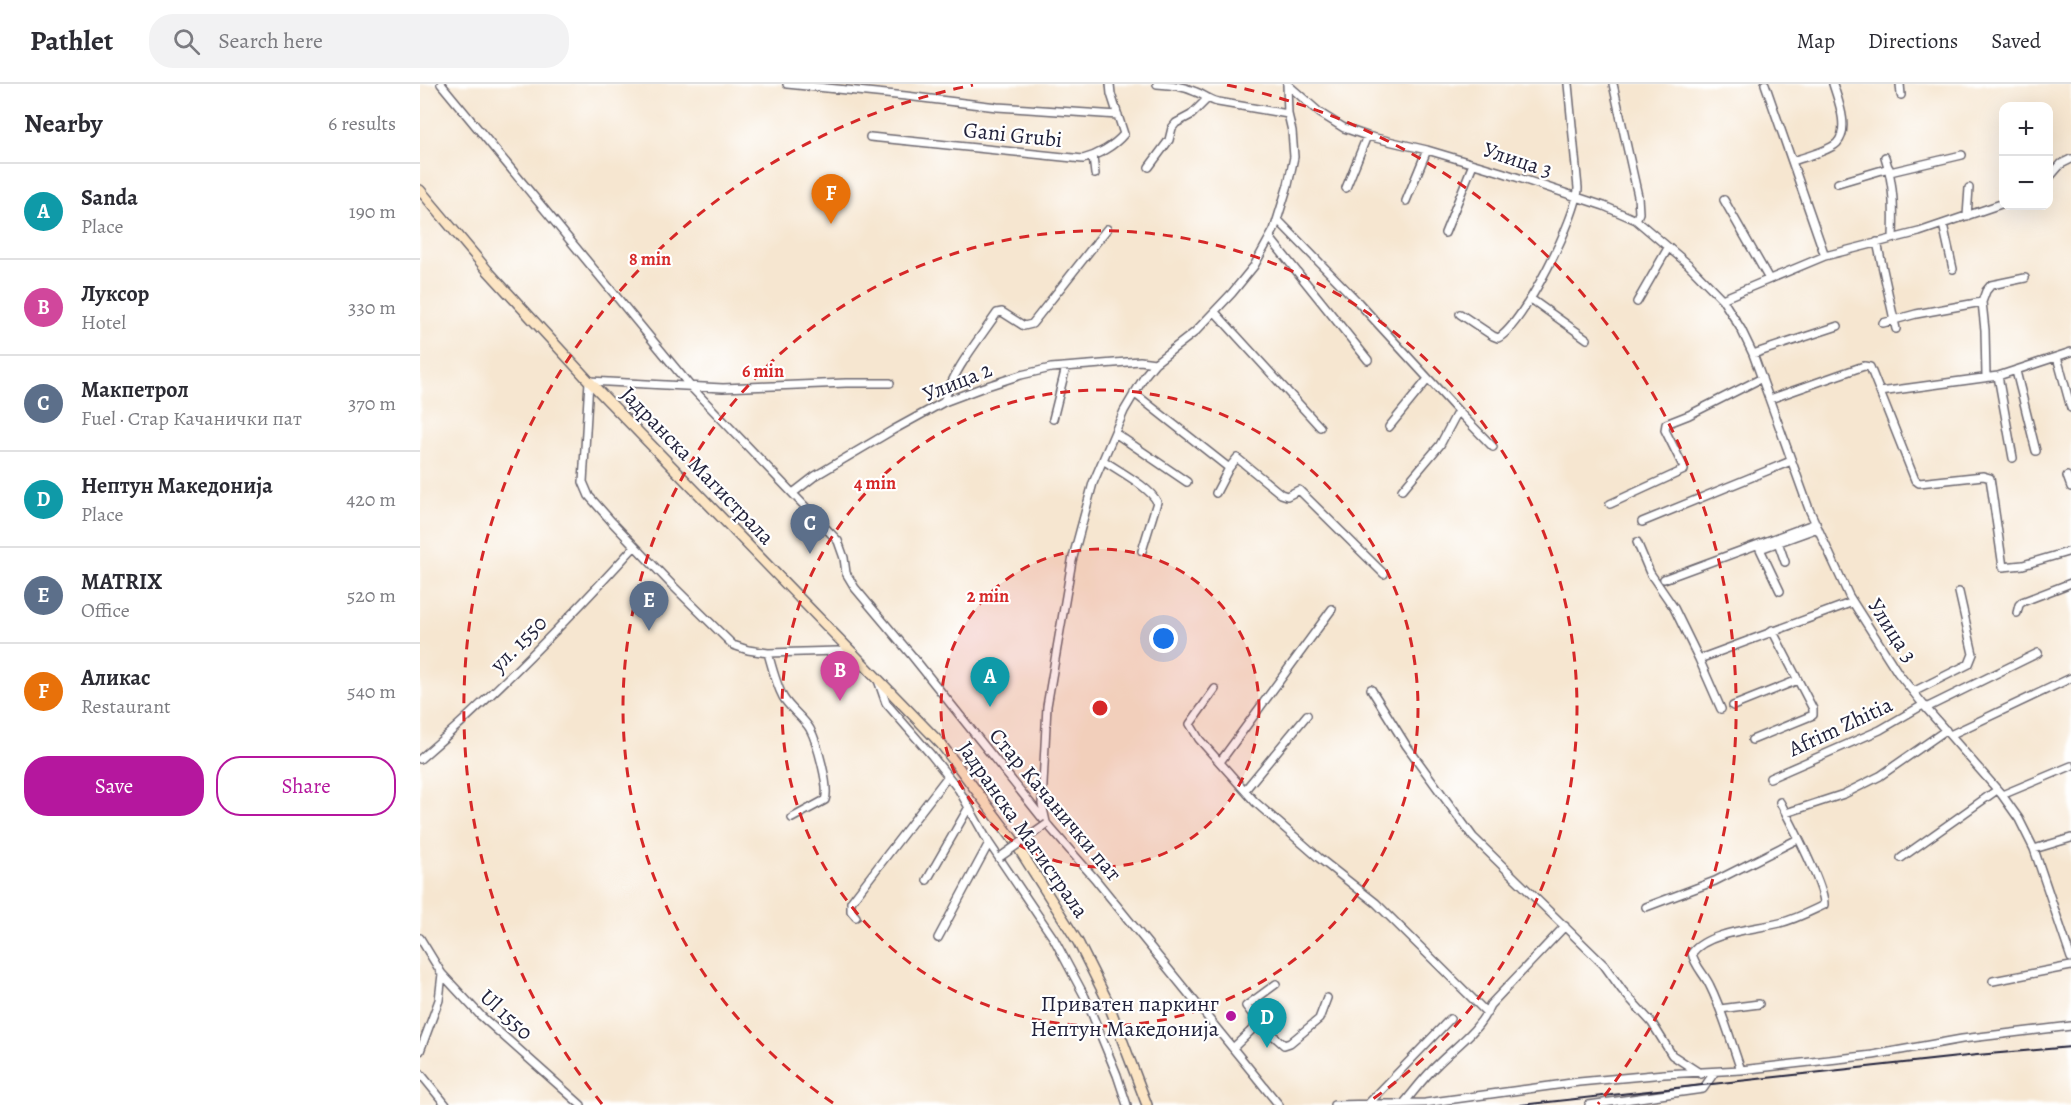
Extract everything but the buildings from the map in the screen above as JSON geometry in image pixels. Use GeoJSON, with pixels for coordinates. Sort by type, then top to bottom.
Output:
{"type":"FeatureCollection","features":[{"type":"Feature","properties":{"kind":"street","name":"Стар Качанички пат"},"geometry":{"type":"LineString","coordinates":[[441,84],[691,387],[838,541],[846,573],[855,588],[914,657],[1047,824],[1096,880],[1279,1105]]}},
{"type":"Feature","properties":{"kind":"street","name":"Gani Grubi"},"geometry":{"type":"LineString","coordinates":[[786,84],[997,107],[1118,115]]}},
{"type":"Feature","properties":{"kind":"street","name":"Gani Grubi"},"geometry":{"type":"LineString","coordinates":[[870,137],[1075,159],[1093,157],[1124,134],[1110,84]]}},
{"type":"Feature","properties":{"kind":"street"},"geometry":{"type":"LineString","coordinates":[[1156,84],[1182,87],[1207,99],[1288,114]]}},
{"type":"Feature","properties":{"kind":"street"},"geometry":{"type":"LineString","coordinates":[[1000,857],[1047,824],[1042,804],[1047,706],[1072,561],[1082,521],[1103,460],[1134,393],[1155,363],[1176,348],[1215,312],[1254,266],[1270,238],[1278,220],[1294,157],[1288,114],[1287,84]]}},
{"type":"Feature","properties":{"kind":"street","name":"Улица 3"},"geometry":{"type":"LineString","coordinates":[[1287,84],[1328,119],[1344,128],[1367,136],[1427,150],[1578,197],[1636,220],[1722,299],[1741,329],[1753,354],[1791,462],[1817,526],[1853,602],[1898,673],[2000,792],[2019,819],[2034,849],[2067,931],[2071,958]]}},
{"type":"Feature","properties":{"kind":"street"},"geometry":{"type":"LineString","coordinates":[[1460,314],[1492,336],[1498,338],[1507,332],[1531,298],[1572,218],[1578,197],[1568,84]]}},
{"type":"Feature","properties":{"kind":"street"},"geometry":{"type":"LineString","coordinates":[[1613,84],[1638,196],[1639,213],[1636,220]]}},
{"type":"Feature","properties":{"kind":"street"},"geometry":{"type":"LineString","coordinates":[[1765,84],[1825,256]]}},
{"type":"Feature","properties":{"kind":"street"},"geometry":{"type":"LineString","coordinates":[[1793,161],[1832,147],[1839,141],[1843,125],[1833,84]]}},
{"type":"Feature","properties":{"kind":"street"},"geometry":{"type":"LineString","coordinates":[[1900,84],[1901,95]]}},
{"type":"Feature","properties":{"kind":"street"},"geometry":{"type":"LineString","coordinates":[[1149,167],[1169,140],[1176,123],[1191,115],[1207,99]]}},
{"type":"Feature","properties":{"kind":"street"},"geometry":{"type":"LineString","coordinates":[[1346,188],[1367,136]]}},
{"type":"Feature","properties":{"kind":"street"},"geometry":{"type":"LineString","coordinates":[[1406,201],[1427,150]]}},
{"type":"Feature","properties":{"kind":"street"},"geometry":{"type":"LineString","coordinates":[[1838,183],[1962,155]]}},
{"type":"Feature","properties":{"kind":"street"},"geometry":{"type":"LineString","coordinates":[[1093,157],[1095,174]]}},
{"type":"Feature","properties":{"kind":"street"},"geometry":{"type":"LineString","coordinates":[[1885,157],[1890,170],[1895,202],[1893,238]]}},
{"type":"Feature","properties":{"kind":"street"},"geometry":{"type":"LineString","coordinates":[[2053,173],[2061,164],[2071,159]]}},
{"type":"Feature","properties":{"kind":"street"},"geometry":{"type":"LineString","coordinates":[[1445,233],[1473,164]]}},
{"type":"Feature","properties":{"kind":"street"},"geometry":{"type":"LineString","coordinates":[[1967,216],[1969,188]]}},
{"type":"Feature","properties":{"kind":"street","name":"Јадранска Магистрала"},"geometry":{"type":"LineString","coordinates":[[420,190],[488,271],[588,381],[941,744],[1012,838],[1078,942],[1107,1000],[1146,1105]]}},
{"type":"Feature","properties":{"kind":"street"},"geometry":{"type":"LineString","coordinates":[[1724,200],[1769,279]]}},
{"type":"Feature","properties":{"kind":"street"},"geometry":{"type":"LineString","coordinates":[[1722,299],[1825,256],[1943,224],[1999,205]]}},
{"type":"Feature","properties":{"kind":"street"},"geometry":{"type":"LineString","coordinates":[[1278,220],[1493,447]]}},
{"type":"Feature","properties":{"kind":"street"},"geometry":{"type":"LineString","coordinates":[[1943,224],[1953,269]]}},
{"type":"Feature","properties":{"kind":"street"},"geometry":{"type":"LineString","coordinates":[[944,402],[947,391],[960,369],[997,313],[1002,312],[1024,326],[1032,324],[1107,229]]}},
{"type":"Feature","properties":{"kind":"street"},"geometry":{"type":"LineString","coordinates":[[1270,238],[1368,360]]}},
{"type":"Feature","properties":{"kind":"street"},"geometry":{"type":"LineString","coordinates":[[1877,242],[1896,329]]}},
{"type":"Feature","properties":{"kind":"street"},"geometry":{"type":"LineString","coordinates":[[1636,302],[1668,248]]}},
{"type":"Feature","properties":{"kind":"street"},"geometry":{"type":"LineString","coordinates":[[1986,377],[1982,302],[1986,291],[1991,285],[2025,278]]}},
{"type":"Feature","properties":{"kind":"street"},"geometry":{"type":"LineString","coordinates":[[1531,298],[1587,339]]}},
{"type":"Feature","properties":{"kind":"street"},"geometry":{"type":"LineString","coordinates":[[1883,323],[1982,302]]}},
{"type":"Feature","properties":{"kind":"street"},"geometry":{"type":"LineString","coordinates":[[1215,312],[1320,427]]}},
{"type":"Feature","properties":{"kind":"street"},"geometry":{"type":"LineString","coordinates":[[1753,354],[1838,326]]}},
{"type":"Feature","properties":{"kind":"street"},"geometry":{"type":"LineString","coordinates":[[1880,392],[1998,376],[2071,352]]}},
{"type":"Feature","properties":{"kind":"street"},"geometry":{"type":"LineString","coordinates":[[2057,357],[2071,408]]}},
{"type":"Feature","properties":{"kind":"street","name":"Улица 2"},"geometry":{"type":"LineString","coordinates":[[793,493],[823,471],[944,402],[1021,375],[1051,368],[1140,360],[1155,363]]}},
{"type":"Feature","properties":{"kind":"street"},"geometry":{"type":"LineString","coordinates":[[1770,399],[1864,366],[1871,369],[1915,480],[1919,483],[1983,476],[1990,478],[2003,567],[2024,565],[2071,551]]}},
{"type":"Feature","properties":{"kind":"street"},"geometry":{"type":"LineString","coordinates":[[1053,419],[1066,367]]}},
{"type":"Feature","properties":{"kind":"street"},"geometry":{"type":"LineString","coordinates":[[2016,371],[2036,451]]}},
{"type":"Feature","properties":{"kind":"street"},"geometry":{"type":"LineString","coordinates":[[1998,376],[2013,458]]}},
{"type":"Feature","properties":{"kind":"street"},"geometry":{"type":"LineString","coordinates":[[1610,504],[1684,470],[1665,430],[1666,424],[1689,415],[1762,378]]}},
{"type":"Feature","properties":{"kind":"street"},"geometry":{"type":"LineString","coordinates":[[1389,428],[1428,379]]}},
{"type":"Feature","properties":{"kind":"street"},"geometry":{"type":"LineString","coordinates":[[854,653],[838,651],[768,653],[733,645],[672,585],[604,514],[585,489],[583,482],[588,381],[691,387],[890,383]]}},
{"type":"Feature","properties":{"kind":"street"},"geometry":{"type":"LineString","coordinates":[[1134,393],[1229,468]]}},
{"type":"Feature","properties":{"kind":"street"},"geometry":{"type":"LineString","coordinates":[[1402,490],[1440,445],[1458,411]]}},
{"type":"Feature","properties":{"kind":"street"},"geometry":{"type":"LineString","coordinates":[[1115,433],[1188,482]]}},
{"type":"Feature","properties":{"kind":"street"},"geometry":{"type":"LineString","coordinates":[[1216,493],[1237,458],[1281,494],[1287,496],[1299,490],[1384,574]]}},
{"type":"Feature","properties":{"kind":"street"},"geometry":{"type":"LineString","coordinates":[[1103,460],[1154,497],[1156,502],[1142,551]]}},
{"type":"Feature","properties":{"kind":"street"},"geometry":{"type":"LineString","coordinates":[[1642,522],[1791,462]]}},
{"type":"Feature","properties":{"kind":"street"},"geometry":{"type":"LineString","coordinates":[[2067,476],[2071,487]]}},
{"type":"Feature","properties":{"kind":"street"},"geometry":{"type":"LineString","coordinates":[[1780,591],[1760,549],[1817,526]]}},
{"type":"Feature","properties":{"kind":"street"},"geometry":{"type":"LineString","coordinates":[[1664,579],[1817,526]]}},
{"type":"Feature","properties":{"kind":"street"},"geometry":{"type":"LineString","coordinates":[[1637,542],[1650,573],[1674,608],[1721,709]]}},
{"type":"Feature","properties":{"kind":"street"},"geometry":{"type":"LineString","coordinates":[[1778,542],[1785,562]]}},
{"type":"Feature","properties":{"kind":"street","name":"ул. 1550"},"geometry":{"type":"LineString","coordinates":[[420,759],[475,712],[584,602],[635,546]]}},
{"type":"Feature","properties":{"kind":"street"},"geometry":{"type":"LineString","coordinates":[[2017,613],[2019,604],[2022,602],[2071,583]]}},
{"type":"Feature","properties":{"kind":"street"},"geometry":{"type":"LineString","coordinates":[[1913,692],[1969,664],[1972,660],[1973,654],[1959,592]]}},
{"type":"Feature","properties":{"kind":"street"},"geometry":{"type":"LineString","coordinates":[[1699,659],[1772,630],[1853,602]]}},
{"type":"Feature","properties":{"kind":"street"},"geometry":{"type":"LineString","coordinates":[[1220,762],[1332,609]]}},
{"type":"Feature","properties":{"kind":"street"},"geometry":{"type":"LineString","coordinates":[[1752,740],[1813,715],[1814,709],[1772,630]]}},
{"type":"Feature","properties":{"kind":"street"},"geometry":{"type":"LineString","coordinates":[[768,653],[782,695],[791,709],[810,728],[819,753],[827,792],[825,801],[792,818]]}},
{"type":"Feature","properties":{"kind":"street","name":"Afrim Zhitia"},"geometry":{"type":"LineString","coordinates":[[1770,778],[1880,730],[2038,653]]}},
{"type":"Feature","properties":{"kind":"street"},"geometry":{"type":"LineString","coordinates":[[878,678],[886,703],[948,776],[1069,964],[1100,1031],[1127,1105]]}},
{"type":"Feature","properties":{"kind":"street"},"geometry":{"type":"LineString","coordinates":[[1786,813],[1844,794],[1880,776],[1948,733],[2071,678]]}},
{"type":"Feature","properties":{"kind":"street"},"geometry":{"type":"LineString","coordinates":[[1733,706],[1798,680]]}},
{"type":"Feature","properties":{"kind":"street"},"geometry":{"type":"LineString","coordinates":[[1215,689],[1190,724],[1199,739],[1255,802],[1319,858],[1376,903],[1486,1013]]}},
{"type":"Feature","properties":{"kind":"street"},"geometry":{"type":"LineString","coordinates":[[1371,689],[1406,745],[1473,837],[1604,965],[1622,990],[1652,1023],[1672,1055],[1701,1074]]}},
{"type":"Feature","properties":{"kind":"street"},"geometry":{"type":"LineString","coordinates":[[1245,790],[1307,715]]}},
{"type":"Feature","properties":{"kind":"street"},"geometry":{"type":"LineString","coordinates":[[1900,858],[2000,792],[2071,766]]}},
{"type":"Feature","properties":{"kind":"street"},"geometry":{"type":"LineString","coordinates":[[856,918],[851,911],[851,902],[948,776]]}},
{"type":"Feature","properties":{"kind":"street"},"geometry":{"type":"LineString","coordinates":[[1741,1070],[1710,985],[1692,958],[1692,953],[1713,939],[1801,916],[1824,904],[1824,898],[1812,867],[1780,802]]}},
{"type":"Feature","properties":{"kind":"street"},"geometry":{"type":"LineString","coordinates":[[927,880],[969,807]]}},
{"type":"Feature","properties":{"kind":"street"},"geometry":{"type":"LineString","coordinates":[[2034,849],[2071,838]]}},
{"type":"Feature","properties":{"kind":"street"},"geometry":{"type":"LineString","coordinates":[[1646,907],[1715,881],[1798,839]]}},
{"type":"Feature","properties":{"kind":"street"},"geometry":{"type":"LineString","coordinates":[[938,938],[989,843]]}},
{"type":"Feature","properties":{"kind":"street"},"geometry":{"type":"LineString","coordinates":[[1404,1103],[1436,1065],[1478,1026],[1490,1005],[1565,926]]}},
{"type":"Feature","properties":{"kind":"street","name":"Ul 1550"},"geometry":{"type":"LineString","coordinates":[[420,938],[442,974],[488,1023],[581,1105]]}},
{"type":"Feature","properties":{"kind":"street"},"geometry":{"type":"LineString","coordinates":[[1993,981],[2071,966]]}},
{"type":"Feature","properties":{"kind":"street"},"geometry":{"type":"LineString","coordinates":[[420,1051],[439,1000],[442,974]]}},
{"type":"Feature","properties":{"kind":"street"},"geometry":{"type":"LineString","coordinates":[[1276,984],[1246,1006],[1259,1023],[1284,1045],[1290,1043],[1319,1018],[1328,998]]}},
{"type":"Feature","properties":{"kind":"street"},"geometry":{"type":"LineString","coordinates":[[1720,1009],[1758,1004]]}},
{"type":"Feature","properties":{"kind":"street"},"geometry":{"type":"LineString","coordinates":[[1369,1103],[1450,1019]]}},
{"type":"Feature","properties":{"kind":"street"},"geometry":{"type":"LineString","coordinates":[[1233,1048],[1259,1023]]}},
{"type":"Feature","properties":{"kind":"street"},"geometry":{"type":"LineString","coordinates":[[1334,1105],[1425,1103],[1579,1082],[1741,1070],[1864,1056],[1962,1039],[2071,1026]]}},
{"type":"Feature","properties":{"kind":"street"},"geometry":{"type":"LineString","coordinates":[[1589,1105],[1703,1089],[1714,1072]]}},
{"type":"Feature","properties":{"kind":"street"},"geometry":{"type":"LineString","coordinates":[[420,1073],[446,1105]]}},
{"type":"Feature","properties":{"kind":"railway"},"geometry":{"type":"LineString","coordinates":[[1521,1105],[1977,1055],[2071,1047]]}},
{"type":"Feature","properties":{"kind":"place","name":"Аликас"},"geometry":{"type":"Point","coordinates":[831,224]}},
{"type":"Feature","properties":{"kind":"place","name":"Макпетрол"},"geometry":{"type":"Point","coordinates":[810,554]}},
{"type":"Feature","properties":{"kind":"place","name":"MATRIX"},"geometry":{"type":"Point","coordinates":[649,631]}},
{"type":"Feature","properties":{"kind":"place","name":"Луксор"},"geometry":{"type":"Point","coordinates":[840,701]}},
{"type":"Feature","properties":{"kind":"place","name":"Sanda"},"geometry":{"type":"Point","coordinates":[990,707]}},
{"type":"Feature","properties":{"kind":"place","name":"Приватен паркинг Нептун Македонија"},"geometry":{"type":"Point","coordinates":[1231,1016]}},
{"type":"Feature","properties":{"kind":"place","name":"Нептун Македонија"},"geometry":{"type":"Point","coordinates":[1267,1048]}}]}
